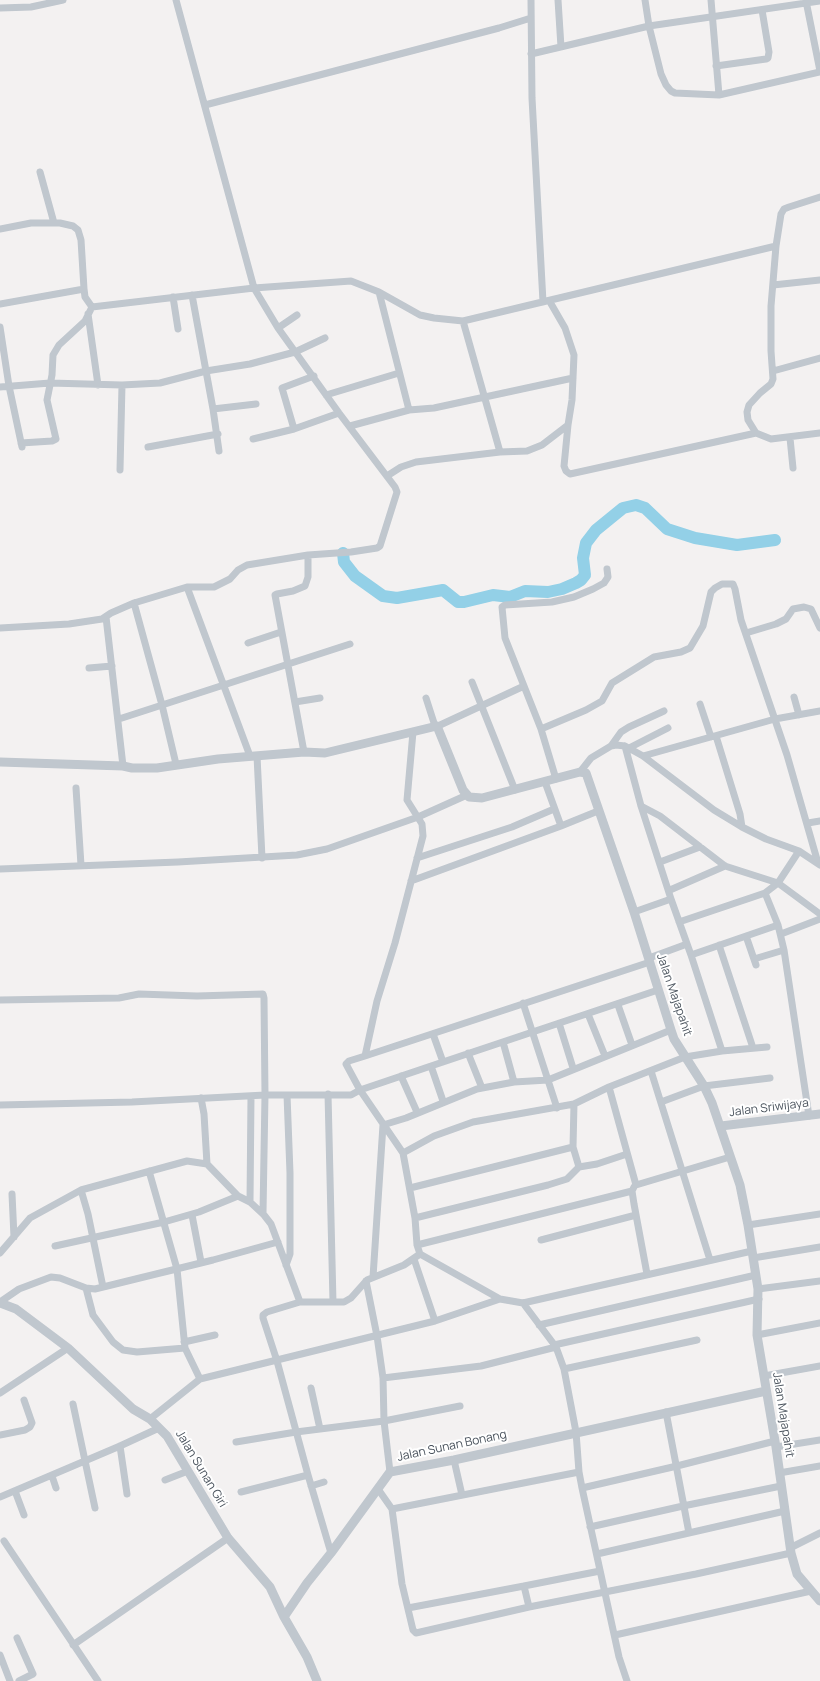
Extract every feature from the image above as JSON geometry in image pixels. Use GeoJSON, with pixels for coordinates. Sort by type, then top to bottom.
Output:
{"type":"FeatureCollection","features":[{"type":"Feature","properties":{"kind":"street"},"geometry":{"type":"LineString","coordinates":[[0,8],[31,7],[63,0]]}},
{"type":"Feature","properties":{"kind":"street"},"geometry":{"type":"LineString","coordinates":[[0,628],[69,624],[102,619],[134,603],[187,587],[214,587],[230,579],[238,570],[247,565],[308,555],[377,548],[383,541],[397,492],[278,328],[254,288],[176,0]]}},
{"type":"Feature","properties":{"kind":"street"},"geometry":{"type":"LineString","coordinates":[[531,0],[531,54],[546,302],[560,317],[574,354],[572,400],[564,466],[566,471],[570,474],[756,433],[771,439],[790,438],[820,432]]}},
{"type":"Feature","properties":{"kind":"street"},"geometry":{"type":"LineString","coordinates":[[558,0],[562,48]]}},
{"type":"Feature","properties":{"kind":"street"},"geometry":{"type":"LineString","coordinates":[[645,0],[649,26],[661,74],[670,91],[675,93],[719,95],[820,71],[806,2]]}},
{"type":"Feature","properties":{"kind":"street"},"geometry":{"type":"LineString","coordinates":[[711,0],[719,95]]}},
{"type":"Feature","properties":{"kind":"street"},"geometry":{"type":"LineString","coordinates":[[531,54],[649,26],[820,1]]}},
{"type":"Feature","properties":{"kind":"street"},"geometry":{"type":"LineString","coordinates":[[716,66],[768,58],[769,52],[762,10]]}},
{"type":"Feature","properties":{"kind":"street"},"geometry":{"type":"LineString","coordinates":[[205,106],[531,18]]}},
{"type":"Feature","properties":{"kind":"street"},"geometry":{"type":"LineString","coordinates":[[40,172],[54,223]]}},
{"type":"Feature","properties":{"kind":"street"},"geometry":{"type":"LineString","coordinates":[[756,433],[748,420],[748,408],[760,393],[771,384],[773,371],[771,306],[780,218],[784,209],[820,197]]}},
{"type":"Feature","properties":{"kind":"street"},"geometry":{"type":"LineString","coordinates":[[0,229],[18,224],[54,223],[74,226],[79,234],[83,256],[84,289],[90,310],[98,385]]}},
{"type":"Feature","properties":{"kind":"street"},"geometry":{"type":"LineString","coordinates":[[90,310],[173,297],[254,288],[351,281],[378,292],[420,315],[463,321],[776,246]]}},
{"type":"Feature","properties":{"kind":"street"},"geometry":{"type":"LineString","coordinates":[[773,285],[820,280]]}},
{"type":"Feature","properties":{"kind":"street"},"geometry":{"type":"LineString","coordinates":[[0,304],[84,289]]}},
{"type":"Feature","properties":{"kind":"street"},"geometry":{"type":"LineString","coordinates":[[378,292],[409,410]]}},
{"type":"Feature","properties":{"kind":"street"},"geometry":{"type":"LineString","coordinates":[[192,295],[214,409],[219,451]]}},
{"type":"Feature","properties":{"kind":"street"},"geometry":{"type":"LineString","coordinates":[[173,297],[178,329]]}},
{"type":"Feature","properties":{"kind":"street"},"geometry":{"type":"LineString","coordinates":[[0,327],[9,386],[22,445],[52,441],[56,439],[47,406],[52,363],[56,350],[85,321],[90,310]]}},
{"type":"Feature","properties":{"kind":"street"},"geometry":{"type":"LineString","coordinates":[[278,328],[296,315]]}},
{"type":"Feature","properties":{"kind":"street"},"geometry":{"type":"LineString","coordinates":[[463,321],[500,452]]}},
{"type":"Feature","properties":{"kind":"street"},"geometry":{"type":"LineString","coordinates":[[0,387],[50,383],[98,385],[160,383],[296,352],[325,338]]}},
{"type":"Feature","properties":{"kind":"street"},"geometry":{"type":"LineString","coordinates":[[773,371],[820,358]]}},
{"type":"Feature","properties":{"kind":"street"},"geometry":{"type":"LineString","coordinates":[[326,395],[399,373]]}},
{"type":"Feature","properties":{"kind":"street"},"geometry":{"type":"LineString","coordinates":[[294,429],[282,388],[314,376]]}},
{"type":"Feature","properties":{"kind":"street"},"geometry":{"type":"LineString","coordinates":[[350,426],[409,410],[434,408],[573,378]]}},
{"type":"Feature","properties":{"kind":"street"},"geometry":{"type":"LineString","coordinates":[[120,470],[122,385]]}},
{"type":"Feature","properties":{"kind":"street"},"geometry":{"type":"LineString","coordinates":[[214,409],[256,404]]}},
{"type":"Feature","properties":{"kind":"street"},"geometry":{"type":"LineString","coordinates":[[253,439],[294,429],[339,413]]}},
{"type":"Feature","properties":{"kind":"street"},"geometry":{"type":"LineString","coordinates":[[387,476],[401,467],[416,462],[535,449],[568,425]]}},
{"type":"Feature","properties":{"kind":"street"},"geometry":{"type":"LineString","coordinates":[[148,447],[218,434]]}},
{"type":"Feature","properties":{"kind":"street"},"geometry":{"type":"LineString","coordinates":[[790,438],[793,468]]}},
{"type":"Feature","properties":{"kind":"street"},"geometry":{"type":"LineString","coordinates":[[304,752],[275,595],[305,586],[308,577],[308,555]]}},
{"type":"Feature","properties":{"kind":"street"},"geometry":{"type":"LineString","coordinates":[[556,779],[541,729],[505,638],[502,607],[505,605],[552,602],[574,597],[604,583],[608,577],[608,570]]}},
{"type":"Feature","properties":{"kind":"street"},"geometry":{"type":"LineString","coordinates":[[541,729],[586,710],[602,701],[612,684],[654,657],[682,652],[690,648],[704,626],[711,592],[722,584],[733,584],[741,620],[775,719],[819,864]]}},
{"type":"Feature","properties":{"kind":"street"},"geometry":{"type":"LineString","coordinates":[[187,587],[224,685],[254,756],[262,858]]}},
{"type":"Feature","properties":{"kind":"street"},"geometry":{"type":"LineString","coordinates":[[134,603],[176,764]]}},
{"type":"Feature","properties":{"kind":"street"},"geometry":{"type":"LineString","coordinates":[[746,633],[776,624],[786,619],[793,609],[804,607],[811,610],[820,628]]}},
{"type":"Feature","properties":{"kind":"street"},"geometry":{"type":"LineString","coordinates":[[106,617],[123,766]]}},
{"type":"Feature","properties":{"kind":"street"},"geometry":{"type":"LineString","coordinates":[[248,643],[281,632]]}},
{"type":"Feature","properties":{"kind":"street"},"geometry":{"type":"LineString","coordinates":[[119,719],[350,644]]}},
{"type":"Feature","properties":{"kind":"street"},"geometry":{"type":"LineString","coordinates":[[89,668],[112,666]]}},
{"type":"Feature","properties":{"kind":"street"},"geometry":{"type":"LineString","coordinates":[[472,682],[515,790]]}},
{"type":"Feature","properties":{"kind":"street"},"geometry":{"type":"LineString","coordinates":[[0,762],[148,768],[254,756],[331,752],[436,726],[524,686]]}},
{"type":"Feature","properties":{"kind":"street"},"geometry":{"type":"LineString","coordinates":[[794,697],[799,715]]}},
{"type":"Feature","properties":{"kind":"street"},"geometry":{"type":"LineString","coordinates":[[295,702],[320,698]]}},
{"type":"Feature","properties":{"kind":"street"},"geometry":{"type":"LineString","coordinates":[[426,698],[463,790],[467,795]]}},
{"type":"Feature","properties":{"kind":"street"},"geometry":{"type":"LineString","coordinates":[[700,704],[714,736],[740,814],[742,826]]}},
{"type":"Feature","properties":{"kind":"street"},"geometry":{"type":"LineString","coordinates":[[610,746],[621,732],[664,711]]}},
{"type":"Feature","properties":{"kind":"street"},"geometry":{"type":"LineString","coordinates":[[642,756],[775,719],[820,711]]}},
{"type":"Feature","properties":{"kind":"street"},"geometry":{"type":"LineString","coordinates":[[627,747],[668,728]]}},
{"type":"Feature","properties":{"kind":"street"},"geometry":{"type":"LineString","coordinates":[[365,1056],[377,1001],[395,943],[423,836],[422,824],[408,800],[413,732]]}},
{"type":"Feature","properties":{"kind":"street"},"geometry":{"type":"LineString","coordinates":[[0,869],[262,858],[297,855],[327,849],[418,817],[467,795],[482,798],[580,772],[591,758],[616,744],[627,747],[642,756],[714,810],[766,839],[798,851],[819,864]]}},
{"type":"Feature","properties":{"kind":"street"},"geometry":{"type":"LineString","coordinates":[[627,747],[641,806],[722,1051]]}},
{"type":"Feature","properties":{"kind":"street","name":"Jalan Majapahit"},"geometry":{"type":"LineString","coordinates":[[580,772],[586,773],[634,912],[671,1030],[685,1058],[704,1086],[722,1126],[740,1185],[758,1289],[757,1335],[790,1550],[797,1574],[820,1601]]}},
{"type":"Feature","properties":{"kind":"street"},"geometry":{"type":"LineString","coordinates":[[545,782],[561,826]]}},
{"type":"Feature","properties":{"kind":"street"},"geometry":{"type":"LineString","coordinates":[[76,788],[82,865]]}},
{"type":"Feature","properties":{"kind":"street"},"geometry":{"type":"LineString","coordinates":[[641,806],[660,816],[725,866],[778,883],[820,914]]}},
{"type":"Feature","properties":{"kind":"street"},"geometry":{"type":"LineString","coordinates":[[417,858],[512,826],[554,809]]}},
{"type":"Feature","properties":{"kind":"street"},"geometry":{"type":"LineString","coordinates":[[412,881],[598,811]]}},
{"type":"Feature","properties":{"kind":"street"},"geometry":{"type":"LineString","coordinates":[[808,823],[820,821]]}},
{"type":"Feature","properties":{"kind":"street"},"geometry":{"type":"LineString","coordinates":[[660,862],[700,847]]}},
{"type":"Feature","properties":{"kind":"street"},"geometry":{"type":"LineString","coordinates":[[679,922],[765,893],[778,883],[798,851]]}},
{"type":"Feature","properties":{"kind":"street"},"geometry":{"type":"LineString","coordinates":[[670,890],[725,866]]}},
{"type":"Feature","properties":{"kind":"street"},"geometry":{"type":"LineString","coordinates":[[765,893],[778,925],[784,950],[809,1116]]}},
{"type":"Feature","properties":{"kind":"street"},"geometry":{"type":"LineString","coordinates":[[634,912],[671,899]]}},
{"type":"Feature","properties":{"kind":"street"},"geometry":{"type":"LineString","coordinates":[[780,934],[820,919]]}},
{"type":"Feature","properties":{"kind":"street"},"geometry":{"type":"LineString","coordinates":[[691,955],[778,925]]}},
{"type":"Feature","properties":{"kind":"street"},"geometry":{"type":"LineString","coordinates":[[746,936],[755,962],[784,950]]}},
{"type":"Feature","properties":{"kind":"street"},"geometry":{"type":"LineString","coordinates":[[435,1321],[417,1257],[415,1218],[403,1153],[360,1090],[346,1064],[649,960],[687,944]]}},
{"type":"Feature","properties":{"kind":"street"},"geometry":{"type":"LineString","coordinates":[[719,945],[754,1048]]}},
{"type":"Feature","properties":{"kind":"street"},"geometry":{"type":"LineString","coordinates":[[0,1105],[287,1094],[351,1095],[360,1090],[468,1053],[618,1005],[658,990]]}},
{"type":"Feature","properties":{"kind":"street"},"geometry":{"type":"LineString","coordinates":[[0,1000],[119,998],[140,994],[197,996],[263,994],[265,1095],[263,1213]]}},
{"type":"Feature","properties":{"kind":"street"},"geometry":{"type":"LineString","coordinates":[[522,1003],[557,1108]]}},
{"type":"Feature","properties":{"kind":"street"},"geometry":{"type":"LineString","coordinates":[[618,1005],[632,1044]]}},
{"type":"Feature","properties":{"kind":"street"},"geometry":{"type":"LineString","coordinates":[[588,1014],[605,1056]]}},
{"type":"Feature","properties":{"kind":"street"},"geometry":{"type":"LineString","coordinates":[[559,1023],[573,1068]]}},
{"type":"Feature","properties":{"kind":"street"},"geometry":{"type":"LineString","coordinates":[[383,1125],[482,1088],[514,1082],[548,1080],[632,1044],[671,1030]]}},
{"type":"Feature","properties":{"kind":"street"},"geometry":{"type":"LineString","coordinates":[[433,1034],[443,1062]]}},
{"type":"Feature","properties":{"kind":"street"},"geometry":{"type":"LineString","coordinates":[[503,1042],[514,1082]]}},
{"type":"Feature","properties":{"kind":"street"},"geometry":{"type":"LineString","coordinates":[[403,1153],[434,1136],[473,1122],[574,1104],[609,1087],[685,1058],[722,1051],[766,1047]]}},
{"type":"Feature","properties":{"kind":"street"},"geometry":{"type":"LineString","coordinates":[[468,1053],[482,1088]]}},
{"type":"Feature","properties":{"kind":"street"},"geometry":{"type":"LineString","coordinates":[[431,1066],[443,1102]]}},
{"type":"Feature","properties":{"kind":"street"},"geometry":{"type":"LineString","coordinates":[[651,1071],[710,1260]]}},
{"type":"Feature","properties":{"kind":"street"},"geometry":{"type":"LineString","coordinates":[[401,1076],[417,1112]]}},
{"type":"Feature","properties":{"kind":"street"},"geometry":{"type":"LineString","coordinates":[[661,1102],[704,1086],[770,1078]]}},
{"type":"Feature","properties":{"kind":"street"},"geometry":{"type":"LineString","coordinates":[[609,1087],[634,1188],[636,1216],[646,1274]]}},
{"type":"Feature","properties":{"kind":"street"},"geometry":{"type":"LineString","coordinates":[[286,1265],[290,1254],[290,1173],[287,1094]]}},
{"type":"Feature","properties":{"kind":"street"},"geometry":{"type":"LineString","coordinates":[[328,1094],[333,1302]]}},
{"type":"Feature","properties":{"kind":"street"},"geometry":{"type":"LineString","coordinates":[[250,1202],[252,1096]]}},
{"type":"Feature","properties":{"kind":"street"},"geometry":{"type":"LineString","coordinates":[[201,1098],[204,1114],[207,1164]]}},
{"type":"Feature","properties":{"kind":"street"},"geometry":{"type":"LineString","coordinates":[[574,1104],[573,1147],[579,1167]]}},
{"type":"Feature","properties":{"kind":"street","name":"Jalan Sriwijaya"},"geometry":{"type":"LineString","coordinates":[[722,1126],[820,1114]]}},
{"type":"Feature","properties":{"kind":"street"},"geometry":{"type":"LineString","coordinates":[[383,1125],[370,1279],[383,1378],[384,1421],[390,1472]]}},
{"type":"Feature","properties":{"kind":"street"},"geometry":{"type":"LineString","coordinates":[[410,1188],[573,1147]]}},
{"type":"Feature","properties":{"kind":"street"},"geometry":{"type":"LineString","coordinates":[[415,1218],[564,1180],[579,1167],[597,1164],[627,1154]]}},
{"type":"Feature","properties":{"kind":"street"},"geometry":{"type":"LineString","coordinates":[[417,1245],[634,1188],[730,1157]]}},
{"type":"Feature","properties":{"kind":"street"},"geometry":{"type":"LineString","coordinates":[[0,1253],[30,1218],[81,1190],[187,1161],[207,1164],[238,1196],[250,1202],[263,1213],[271,1224],[300,1302]]}},
{"type":"Feature","properties":{"kind":"street"},"geometry":{"type":"LineString","coordinates":[[149,1172],[177,1269],[184,1345],[200,1379]]}},
{"type":"Feature","properties":{"kind":"street"},"geometry":{"type":"LineString","coordinates":[[81,1190],[103,1287]]}},
{"type":"Feature","properties":{"kind":"street"},"geometry":{"type":"LineString","coordinates":[[12,1194],[14,1238]]}},
{"type":"Feature","properties":{"kind":"street"},"geometry":{"type":"LineString","coordinates":[[55,1246],[164,1222],[192,1214],[238,1196]]}},
{"type":"Feature","properties":{"kind":"street"},"geometry":{"type":"LineString","coordinates":[[192,1214],[200,1262]]}},
{"type":"Feature","properties":{"kind":"street"},"geometry":{"type":"LineString","coordinates":[[748,1225],[820,1214]]}},
{"type":"Feature","properties":{"kind":"street"},"geometry":{"type":"LineString","coordinates":[[541,1240],[636,1216]]}},
{"type":"Feature","properties":{"kind":"street"},"geometry":{"type":"LineString","coordinates":[[0,1303],[18,1289],[51,1277],[95,1289],[278,1242]]}},
{"type":"Feature","properties":{"kind":"street"},"geometry":{"type":"LineString","coordinates":[[417,1257],[500,1299],[523,1303],[710,1260],[820,1247]]}},
{"type":"Feature","properties":{"kind":"street"},"geometry":{"type":"LineString","coordinates":[[332,1553],[311,1486],[277,1361],[263,1321],[263,1315],[267,1312],[300,1302],[340,1303],[348,1300],[370,1279],[417,1257]]}},
{"type":"Feature","properties":{"kind":"street"},"geometry":{"type":"LineString","coordinates":[[539,1325],[756,1275]]}},
{"type":"Feature","properties":{"kind":"street"},"geometry":{"type":"LineString","coordinates":[[758,1289],[820,1281]]}},
{"type":"Feature","properties":{"kind":"street"},"geometry":{"type":"LineString","coordinates":[[86,1288],[92,1314],[113,1342],[123,1350],[137,1352],[184,1345],[215,1336]]}},
{"type":"Feature","properties":{"kind":"street"},"geometry":{"type":"LineString","coordinates":[[150,1419],[200,1379],[435,1321],[500,1299]]}},
{"type":"Feature","properties":{"kind":"street"},"geometry":{"type":"LineString","coordinates":[[383,1378],[481,1366],[555,1346],[759,1299]]}},
{"type":"Feature","properties":{"kind":"street","name":"Jalan Sunan Giri"},"geometry":{"type":"LineString","coordinates":[[0,1303],[16,1309],[68,1348],[133,1410],[150,1419],[167,1436],[228,1538],[270,1587],[284,1617]]}},
{"type":"Feature","properties":{"kind":"street"},"geometry":{"type":"LineString","coordinates":[[523,1303],[555,1346],[564,1369],[576,1432],[582,1488],[619,1657],[627,1681]]}},
{"type":"Feature","properties":{"kind":"street"},"geometry":{"type":"LineString","coordinates":[[757,1335],[820,1323]]}},
{"type":"Feature","properties":{"kind":"street"},"geometry":{"type":"LineString","coordinates":[[564,1369],[697,1340]]}},
{"type":"Feature","properties":{"kind":"street"},"geometry":{"type":"LineString","coordinates":[[0,1393],[68,1348]]}},
{"type":"Feature","properties":{"kind":"street"},"geometry":{"type":"LineString","coordinates":[[764,1376],[820,1366]]}},
{"type":"Feature","properties":{"kind":"street"},"geometry":{"type":"LineString","coordinates":[[311,1388],[320,1429]]}},
{"type":"Feature","properties":{"kind":"street","name":"Jalan Sunan Bonang"},"geometry":{"type":"LineString","coordinates":[[284,1617],[306,1583],[332,1553],[390,1472],[454,1460],[766,1391]]}},
{"type":"Feature","properties":{"kind":"street"},"geometry":{"type":"LineString","coordinates":[[0,1435],[25,1430],[30,1427],[32,1423],[24,1400]]}},
{"type":"Feature","properties":{"kind":"street"},"geometry":{"type":"LineString","coordinates":[[74,1404],[94,1508]]}},
{"type":"Feature","properties":{"kind":"street"},"geometry":{"type":"LineString","coordinates":[[236,1442],[384,1421],[460,1406]]}},
{"type":"Feature","properties":{"kind":"street"},"geometry":{"type":"LineString","coordinates":[[666,1412],[689,1532]]}},
{"type":"Feature","properties":{"kind":"street"},"geometry":{"type":"LineString","coordinates":[[0,1497],[159,1428]]}},
{"type":"Feature","properties":{"kind":"street"},"geometry":{"type":"LineString","coordinates":[[582,1488],[775,1444],[820,1440]]}},
{"type":"Feature","properties":{"kind":"street"},"geometry":{"type":"LineString","coordinates":[[120,1446],[127,1494]]}},
{"type":"Feature","properties":{"kind":"street"},"geometry":{"type":"LineString","coordinates":[[454,1460],[462,1495]]}},
{"type":"Feature","properties":{"kind":"street"},"geometry":{"type":"LineString","coordinates":[[779,1473],[820,1466]]}},
{"type":"Feature","properties":{"kind":"street"},"geometry":{"type":"LineString","coordinates":[[165,1480],[188,1470]]}},
{"type":"Feature","properties":{"kind":"street"},"geometry":{"type":"LineString","coordinates":[[392,1509],[579,1472]]}},
{"type":"Feature","properties":{"kind":"street"},"geometry":{"type":"LineString","coordinates":[[241,1492],[308,1475]]}},
{"type":"Feature","properties":{"kind":"street"},"geometry":{"type":"LineString","coordinates":[[52,1476],[56,1488]]}},
{"type":"Feature","properties":{"kind":"street"},"geometry":{"type":"LineString","coordinates":[[311,1486],[324,1482]]}},
{"type":"Feature","properties":{"kind":"street"},"geometry":{"type":"LineString","coordinates":[[590,1527],[781,1486]]}},
{"type":"Feature","properties":{"kind":"street"},"geometry":{"type":"LineString","coordinates":[[378,1489],[392,1509],[402,1584],[413,1630],[416,1634],[529,1607],[606,1593],[790,1550],[820,1533]]}},
{"type":"Feature","properties":{"kind":"street"},"geometry":{"type":"LineString","coordinates":[[15,1491],[24,1515]]}},
{"type":"Feature","properties":{"kind":"street"},"geometry":{"type":"LineString","coordinates":[[596,1554],[785,1511]]}},
{"type":"Feature","properties":{"kind":"street"},"geometry":{"type":"LineString","coordinates":[[73,1646],[228,1538]]}},
{"type":"Feature","properties":{"kind":"street"},"geometry":{"type":"LineString","coordinates":[[1,1540],[98,1681]]}},
{"type":"Feature","properties":{"kind":"street"},"geometry":{"type":"LineString","coordinates":[[408,1608],[600,1571]]}},
{"type":"Feature","properties":{"kind":"street"},"geometry":{"type":"LineString","coordinates":[[524,1586],[529,1607]]}},
{"type":"Feature","properties":{"kind":"street"},"geometry":{"type":"LineString","coordinates":[[615,1635],[811,1590]]}},
{"type":"Feature","properties":{"kind":"street"},"geometry":{"type":"LineString","coordinates":[[284,1617],[307,1657],[317,1681]]}},
{"type":"Feature","properties":{"kind":"street"},"geometry":{"type":"LineString","coordinates":[[17,1638],[34,1678],[19,1681]]}},
{"type":"Feature","properties":{"kind":"street"},"geometry":{"type":"LineString","coordinates":[[0,1656],[10,1681]]}},
{"type":"Feature","properties":{"kind":"waterway"},"geometry":{"type":"LineString","coordinates":[[343,553],[344,562],[355,576],[383,596],[397,598],[443,590],[458,602],[464,602],[493,595],[510,597],[525,591],[548,592],[576,583],[585,575],[583,558],[586,543],[596,530],[623,508],[636,505],[645,508],[667,529],[695,538],[737,545],[775,540]]}}]}
